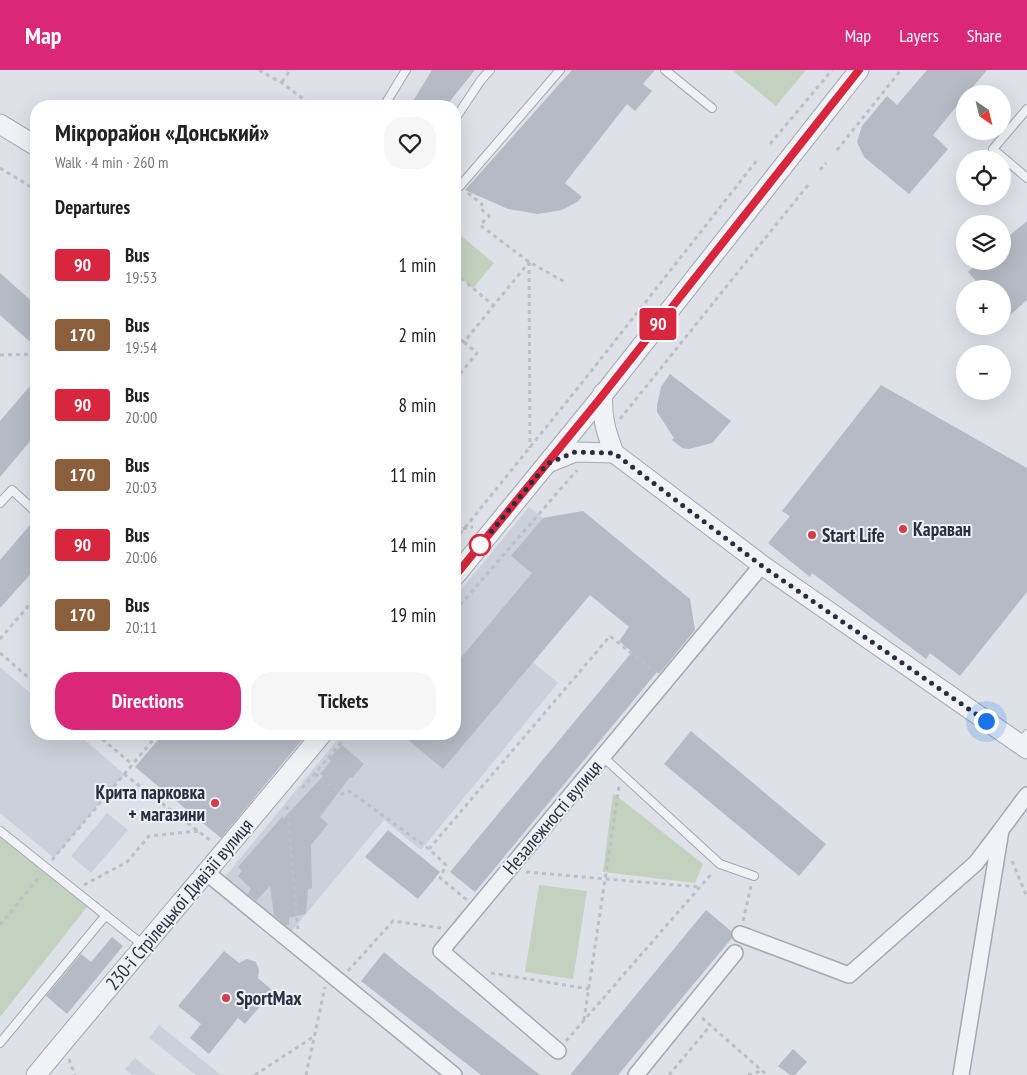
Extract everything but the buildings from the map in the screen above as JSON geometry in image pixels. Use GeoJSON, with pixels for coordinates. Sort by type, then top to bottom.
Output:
{"type":"FeatureCollection","features":[{"type":"Feature","properties":{"kind":"street"},"geometry":{"type":"LineString","coordinates":[[461,569],[547,464],[859,70]]}},
{"type":"Feature","properties":{"kind":"street"},"geometry":{"type":"LineString","coordinates":[[0,124],[30,142]]}},
{"type":"Feature","properties":{"kind":"street"},"geometry":{"type":"LineString","coordinates":[[603,393],[604,424],[614,453],[762,566],[1024,742]]}},
{"type":"Feature","properties":{"kind":"street"},"geometry":{"type":"LineString","coordinates":[[547,464],[575,452],[614,453]]}},
{"type":"Feature","properties":{"kind":"street","name":"Незалежності вулиця"},"geometry":{"type":"LineString","coordinates":[[558,1051],[440,951],[762,566]]}},
{"type":"Feature","properties":{"kind":"street","name":"230-ї Стрілецької Дивізії вулиця"},"geometry":{"type":"LineString","coordinates":[[36,1075],[143,945],[207,873],[317,740]]}},
{"type":"Feature","properties":{"kind":"street"},"geometry":{"type":"LineString","coordinates":[[740,934],[849,975],[976,862],[1027,795]]}},
{"type":"Feature","properties":{"kind":"street"},"geometry":{"type":"LineString","coordinates":[[961,1075],[1001,830]]}},
{"type":"Feature","properties":{"kind":"street"},"geometry":{"type":"LineString","coordinates":[[207,873],[454,1075]]}},
{"type":"Feature","properties":{"kind":"street"},"geometry":{"type":"LineString","coordinates":[[636,1075],[735,953]]}},
{"type":"Feature","properties":{"kind":"lane"},"geometry":{"type":"LineString","coordinates":[[388,100],[406,70]]}},
{"type":"Feature","properties":{"kind":"lane"},"geometry":{"type":"LineString","coordinates":[[461,110],[490,70]]}},
{"type":"Feature","properties":{"kind":"lane"},"geometry":{"type":"LineString","coordinates":[[461,185],[560,70]]}},
{"type":"Feature","properties":{"kind":"lane"},"geometry":{"type":"LineString","coordinates":[[665,70],[712,108]]}},
{"type":"Feature","properties":{"kind":"lane"},"geometry":{"type":"LineString","coordinates":[[1027,109],[993,149],[1027,178]]}},
{"type":"Feature","properties":{"kind":"lane"},"geometry":{"type":"LineString","coordinates":[[0,503],[12,490],[30,506]]}},
{"type":"Feature","properties":{"kind":"lane"},"geometry":{"type":"LineString","coordinates":[[602,756],[720,864],[754,876]]}},
{"type":"Feature","properties":{"kind":"lane"},"geometry":{"type":"LineString","coordinates":[[0,831],[143,945]]}},
{"type":"Feature","properties":{"kind":"lane"},"geometry":{"type":"LineString","coordinates":[[0,1043],[106,915]]}},
{"type":"Feature","properties":{"kind":"path"},"geometry":{"type":"LineString","coordinates":[[259,70],[282,83],[305,100]]}},
{"type":"Feature","properties":{"kind":"path"},"geometry":{"type":"LineString","coordinates":[[282,83],[290,70]]}},
{"type":"Feature","properties":{"kind":"path"},"geometry":{"type":"LineString","coordinates":[[770,144],[832,70]]}},
{"type":"Feature","properties":{"kind":"path"},"geometry":{"type":"LineString","coordinates":[[837,150],[901,70]]}},
{"type":"Feature","properties":{"kind":"path"},"geometry":{"type":"LineString","coordinates":[[461,533],[758,159]]}},
{"type":"Feature","properties":{"kind":"path"},"geometry":{"type":"LineString","coordinates":[[820,170],[826,164]]}},
{"type":"Feature","properties":{"kind":"path"},"geometry":{"type":"LineString","coordinates":[[0,168],[30,186]]}},
{"type":"Feature","properties":{"kind":"path"},"geometry":{"type":"LineString","coordinates":[[618,422],[808,186]]}},
{"type":"Feature","properties":{"kind":"path"},"geometry":{"type":"LineString","coordinates":[[461,187],[482,204],[480,208],[489,216],[480,225],[529,262],[565,282]]}},
{"type":"Feature","properties":{"kind":"path"},"geometry":{"type":"LineString","coordinates":[[529,262],[530,448]]}},
{"type":"Feature","properties":{"kind":"path"},"geometry":{"type":"LineString","coordinates":[[464,342],[529,262]]}},
{"type":"Feature","properties":{"kind":"path"},"geometry":{"type":"LineString","coordinates":[[461,279],[494,306]]}},
{"type":"Feature","properties":{"kind":"path"},"geometry":{"type":"LineString","coordinates":[[461,340],[477,353],[461,373]]}},
{"type":"Feature","properties":{"kind":"path"},"geometry":{"type":"LineString","coordinates":[[0,355],[30,354]]}},
{"type":"Feature","properties":{"kind":"path"},"geometry":{"type":"LineString","coordinates":[[461,604],[579,468]]}},
{"type":"Feature","properties":{"kind":"path"},"geometry":{"type":"LineString","coordinates":[[0,639],[30,604]]}},
{"type":"Feature","properties":{"kind":"path"},"geometry":{"type":"LineString","coordinates":[[429,849],[610,636],[666,680]]}},
{"type":"Feature","properties":{"kind":"path"},"geometry":{"type":"LineString","coordinates":[[0,654],[30,679]]}},
{"type":"Feature","properties":{"kind":"path"},"geometry":{"type":"LineString","coordinates":[[103,740],[132,764]]}},
{"type":"Feature","properties":{"kind":"path"},"geometry":{"type":"LineString","coordinates":[[0,925],[153,740]]}},
{"type":"Feature","properties":{"kind":"path"},"geometry":{"type":"LineString","coordinates":[[584,1020],[621,773]]}},
{"type":"Feature","properties":{"kind":"path"},"geometry":{"type":"LineString","coordinates":[[124,774],[225,851]]}},
{"type":"Feature","properties":{"kind":"path"},"geometry":{"type":"LineString","coordinates":[[314,774],[342,794],[349,790],[429,849],[446,865],[440,878],[477,908]]}},
{"type":"Feature","properties":{"kind":"path"},"geometry":{"type":"LineString","coordinates":[[286,806],[300,949]]}},
{"type":"Feature","properties":{"kind":"path"},"geometry":{"type":"LineString","coordinates":[[74,890],[127,862],[149,836],[198,831]]}},
{"type":"Feature","properties":{"kind":"path"},"geometry":{"type":"LineString","coordinates":[[1011,858],[1027,897]]}},
{"type":"Feature","properties":{"kind":"path"},"geometry":{"type":"LineString","coordinates":[[558,1051],[720,864]]}},
{"type":"Feature","properties":{"kind":"path"},"geometry":{"type":"LineString","coordinates":[[507,871],[700,887]]}},
{"type":"Feature","properties":{"kind":"path"},"geometry":{"type":"LineString","coordinates":[[740,934],[754,876]]}},
{"type":"Feature","properties":{"kind":"path"},"geometry":{"type":"LineString","coordinates":[[306,1075],[314,1037],[334,977],[392,921],[459,930]]}},
{"type":"Feature","properties":{"kind":"path"},"geometry":{"type":"LineString","coordinates":[[488,972],[589,988]]}},
{"type":"Feature","properties":{"kind":"path"},"geometry":{"type":"LineString","coordinates":[[690,1008],[767,1075]]}},
{"type":"Feature","properties":{"kind":"path"},"geometry":{"type":"LineString","coordinates":[[669,1075],[710,1026]]}},
{"type":"Feature","properties":{"kind":"path"},"geometry":{"type":"LineString","coordinates":[[255,1075],[314,1037]]}},
{"type":"Feature","properties":{"kind":"path"},"geometry":{"type":"LineString","coordinates":[[748,1075],[762,1071]]}},
{"type":"Feature","properties":{"kind":"shaded area"},"geometry":{"type":"Polygon","coordinates":[[[529,507],[568,538],[493,629],[558,683],[421,850],[384,820],[286,938],[220,883],[337,740],[461,740],[461,590],[529,507]]]}},
{"type":"Feature","properties":{"kind":"shaded area"},"geometry":{"type":"Polygon","coordinates":[[[0,667],[30,693],[30,740],[85,740],[124,774],[54,858],[0,813],[0,667]]]}},
{"type":"Feature","properties":{"kind":"shaded area"},"geometry":{"type":"Polygon","coordinates":[[[107,813],[128,830],[91,873],[71,856],[107,813]]]}},
{"type":"Feature","properties":{"kind":"shaded area"},"geometry":{"type":"Polygon","coordinates":[[[159,1025],[221,1075],[196,1075],[149,1038],[159,1025]]]}},
{"type":"Feature","properties":{"kind":"shaded area"},"geometry":{"type":"Polygon","coordinates":[[[135,1058],[156,1075],[132,1075],[125,1069],[135,1058]]]}},
{"type":"Feature","properties":{"kind":"green space"},"geometry":{"type":"Polygon","coordinates":[[[732,70],[806,70],[776,106],[732,70]]]}},
{"type":"Feature","properties":{"kind":"green space"},"geometry":{"type":"Polygon","coordinates":[[[461,236],[494,263],[473,288],[461,278],[461,236]]]}},
{"type":"Feature","properties":{"kind":"green space"},"geometry":{"type":"Polygon","coordinates":[[[613,793],[703,864],[695,883],[603,872],[613,793]]]}},
{"type":"Feature","properties":{"kind":"green space"},"geometry":{"type":"Polygon","coordinates":[[[0,838],[87,907],[0,1017],[0,838]]]}},
{"type":"Feature","properties":{"kind":"green space"},"geometry":{"type":"Polygon","coordinates":[[[539,885],[587,891],[573,979],[525,972],[539,885]]]}},
{"type":"Feature","properties":{"kind":"bus line","name":"90"},"geometry":{"type":"LineString","coordinates":[[461,569],[598,401],[859,70]]}},
{"type":"Feature","properties":{"kind":"place","name":"Караван"},"geometry":{"type":"Point","coordinates":[903,529]}},
{"type":"Feature","properties":{"kind":"place","name":"Start Life"},"geometry":{"type":"Point","coordinates":[812,535]}},
{"type":"Feature","properties":{"kind":"place","name":"Крита парковка + магазини"},"geometry":{"type":"Point","coordinates":[215,803]}},
{"type":"Feature","properties":{"kind":"place","name":"SportMax"},"geometry":{"type":"Point","coordinates":[226,998]}},
{"type":"Feature","properties":{"kind":"route"},"geometry":{"type":"LineString","coordinates":[[480,545],[547,464],[575,452],[614,453],[699,516],[762,566],[986,721]]}}]}
